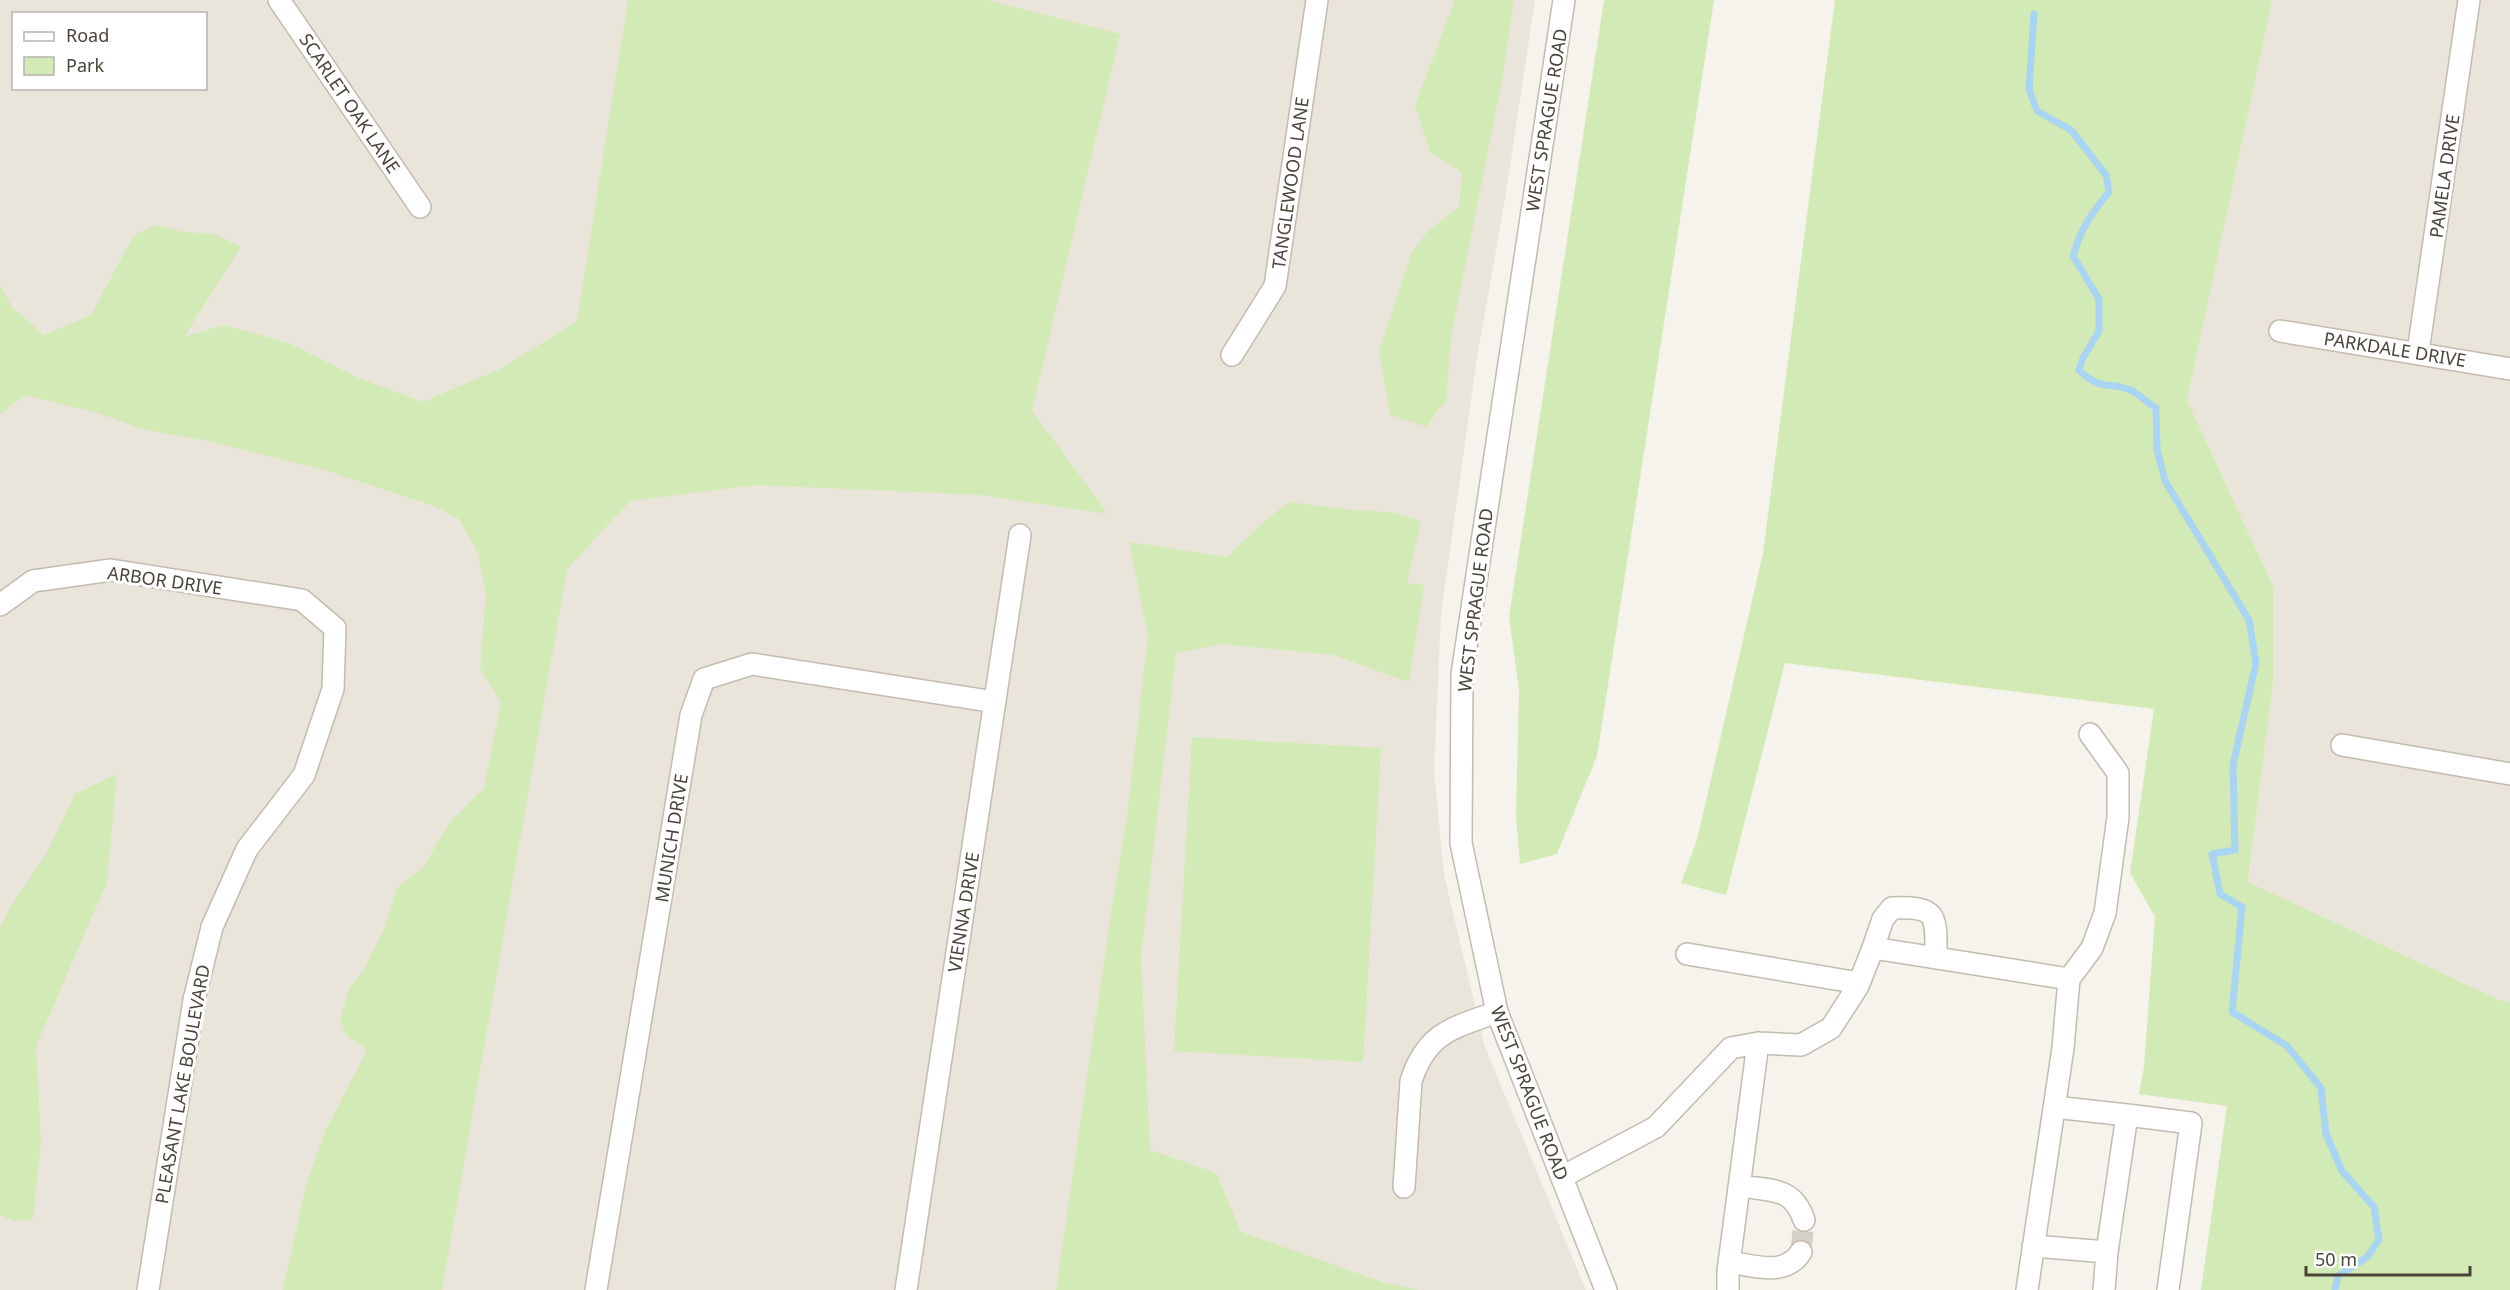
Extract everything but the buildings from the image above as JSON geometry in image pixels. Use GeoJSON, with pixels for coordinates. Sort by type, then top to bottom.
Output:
{"type":"FeatureCollection","features":[{"type":"Feature","properties":{"kind":"street","name":"TANGLEWOOD LANE"},"geometry":{"type":"LineString","coordinates":[[1232,355],[1275,286],[1317,0]]}},
{"type":"Feature","properties":{"kind":"street","name":"WEST SPRAGUE ROAD"},"geometry":{"type":"LineString","coordinates":[[1564,0],[1462,674],[1461,843],[1497,1012],[1606,1290]]}},
{"type":"Feature","properties":{"kind":"street","name":"PAMELA DRIVE"},"geometry":{"type":"LineString","coordinates":[[2418,352],[2469,0]]}},
{"type":"Feature","properties":{"kind":"street","name":"SCARLET OAK LANE"},"geometry":{"type":"LineString","coordinates":[[281,1],[420,207]]}},
{"type":"Feature","properties":{"kind":"street","name":"PARKDALE DRIVE"},"geometry":{"type":"LineString","coordinates":[[2280,331],[2510,369]]}},
{"type":"Feature","properties":{"kind":"street","name":"VIENNA DRIVE"},"geometry":{"type":"LineString","coordinates":[[906,1290],[1020,535]]}},
{"type":"Feature","properties":{"kind":"street","name":"ARBOR DRIVE"},"geometry":{"type":"LineString","coordinates":[[0,605],[33,581],[111,570],[302,600]]}},
{"type":"Feature","properties":{"kind":"street","name":"PLEASANT LAKE BOULEVARD"},"geometry":{"type":"LineString","coordinates":[[148,1290],[194,999],[212,927],[248,849],[304,775],[333,688],[335,628],[302,600]]}},
{"type":"Feature","properties":{"kind":"street","name":"MUNICH DRIVE"},"geometry":{"type":"LineString","coordinates":[[596,1290],[691,714],[704,679],[752,664],[995,702]]}},
{"type":"Feature","properties":{"kind":"street"},"geometry":{"type":"LineString","coordinates":[[2027,1290],[2063,1048],[2069,979],[2092,948],[2105,913],[2118,817],[2118,773],[2090,734]]}},
{"type":"Feature","properties":{"kind":"street"},"geometry":{"type":"LineString","coordinates":[[2342,745],[2510,774]]}},
{"type":"Feature","properties":{"kind":"street"},"geometry":{"type":"LineString","coordinates":[[1562,1177],[1656,1127],[1731,1048],[1758,1043],[1801,1045],[1831,1028],[1859,983],[1883,919],[1892,908],[1916,907],[1928,911],[1936,921],[1936,956]]}},
{"type":"Feature","properties":{"kind":"street"},"geometry":{"type":"LineString","coordinates":[[1873,948],[1936,956],[2069,979]]}},
{"type":"Feature","properties":{"kind":"street"},"geometry":{"type":"LineString","coordinates":[[1687,954],[1859,983]]}},
{"type":"Feature","properties":{"kind":"street"},"geometry":{"type":"LineString","coordinates":[[1404,1187],[1411,1081],[1416,1064],[1424,1051],[1452,1028],[1497,1012]]}},
{"type":"Feature","properties":{"kind":"street"},"geometry":{"type":"LineString","coordinates":[[1728,1290],[1728,1271],[1741,1186],[1758,1043]]}},
{"type":"Feature","properties":{"kind":"street"},"geometry":{"type":"LineString","coordinates":[[2054,1107],[2191,1123],[2168,1290]]}},
{"type":"Feature","properties":{"kind":"street"},"geometry":{"type":"LineString","coordinates":[[2104,1290],[2107,1252],[2127,1115]]}},
{"type":"Feature","properties":{"kind":"street"},"geometry":{"type":"LineString","coordinates":[[1741,1186],[1784,1192],[1799,1205],[1804,1220]]}},
{"type":"Feature","properties":{"kind":"street"},"geometry":{"type":"LineString","coordinates":[[2034,1246],[2107,1252]]}},
{"type":"Feature","properties":{"kind":"street"},"geometry":{"type":"LineString","coordinates":[[1730,1262],[1769,1268],[1785,1267],[1795,1261],[1801,1252]]}},
{"type":"Feature","properties":{"kind":"shaded area"},"geometry":{"type":"Polygon","coordinates":[[[0,0],[1535,0],[1505,199],[1477,358],[1441,614],[1434,770],[1444,875],[1485,1047],[1586,1290],[0,1290],[0,0]]]}},
{"type":"Feature","properties":{"kind":"shaded area"},"geometry":{"type":"Polygon","coordinates":[[[2266,0],[2510,0],[2510,1002],[2499,1000],[2248,883],[2273,682],[2273,586],[2187,400],[2272,2],[2266,0]]]}},
{"type":"Feature","properties":{"kind":"green space"},"geometry":{"type":"Polygon","coordinates":[[[628,0],[987,0],[1120,34],[1032,411],[1108,514],[981,495],[756,485],[630,501],[567,569],[442,1290],[283,1290],[307,1182],[326,1130],[367,1050],[347,1036],[340,1019],[350,987],[363,971],[385,926],[397,888],[424,866],[448,825],[484,788],[501,703],[480,668],[486,594],[478,554],[459,519],[434,506],[325,470],[212,442],[142,429],[98,413],[25,395],[0,414],[0,284],[12,307],[44,335],[91,315],[134,235],[156,225],[184,232],[215,234],[241,247],[184,337],[224,325],[289,343],[356,377],[423,402],[502,368],[577,321],[628,0]]]}},
{"type":"Feature","properties":{"kind":"green space"},"geometry":{"type":"Polygon","coordinates":[[[1455,0],[1514,0],[1502,80],[1451,337],[1446,401],[1427,427],[1390,415],[1379,351],[1411,254],[1427,232],[1459,207],[1462,172],[1430,152],[1415,106],[1455,0]]]}},
{"type":"Feature","properties":{"kind":"green space"},"geometry":{"type":"Polygon","coordinates":[[[1604,0],[1714,0],[1597,756],[1557,854],[1520,864],[1516,816],[1519,690],[1509,617],[1604,0]]]}},
{"type":"Feature","properties":{"kind":"green space"},"geometry":{"type":"Polygon","coordinates":[[[1835,0],[2266,0],[2272,2],[2187,400],[2273,586],[2273,682],[2248,882],[2499,1000],[2510,1002],[2510,1290],[2201,1290],[2227,1106],[2139,1094],[2144,1067],[2155,917],[2130,873],[2154,709],[1785,663],[1726,895],[1681,883],[1697,840],[1763,553],[1835,0]]]}},
{"type":"Feature","properties":{"kind":"green space"},"geometry":{"type":"Polygon","coordinates":[[[1290,502],[1352,510],[1391,512],[1421,521],[1407,583],[1424,585],[1409,682],[1334,655],[1221,644],[1176,653],[1141,957],[1150,1150],[1216,1173],[1241,1232],[1382,1282],[1420,1290],[1056,1290],[1127,817],[1148,636],[1129,542],[1227,557],[1269,517],[1290,502]]]}},
{"type":"Feature","properties":{"kind":"green space"},"geometry":{"type":"Polygon","coordinates":[[[1192,737],[1381,748],[1363,1062],[1174,1051],[1192,737]]]}},
{"type":"Feature","properties":{"kind":"green space"},"geometry":{"type":"Polygon","coordinates":[[[117,774],[107,882],[36,1046],[41,1142],[33,1219],[14,1221],[0,1215],[0,927],[11,906],[46,854],[75,794],[117,774]]]}},
{"type":"Feature","properties":{"kind":"waterway"},"geometry":{"type":"LineString","coordinates":[[2034,14],[2029,89],[2037,111],[2071,130],[2106,175],[2109,192],[2087,222],[2073,256],[2099,299],[2099,331],[2083,358],[2079,370],[2100,384],[2118,386],[2132,391],[2156,408],[2157,450],[2165,481],[2249,620],[2256,663],[2233,765],[2235,850],[2212,854],[2220,894],[2242,907],[2232,1012],[2287,1046],[2321,1088],[2326,1134],[2342,1171],[2374,1207],[2379,1240],[2367,1257],[2338,1276],[2335,1290]]}},
{"type":"Feature","properties":{"kind":"tunnel"},"geometry":{"type":"LineString","coordinates":[[1801,1252],[1804,1220]]}}]}
